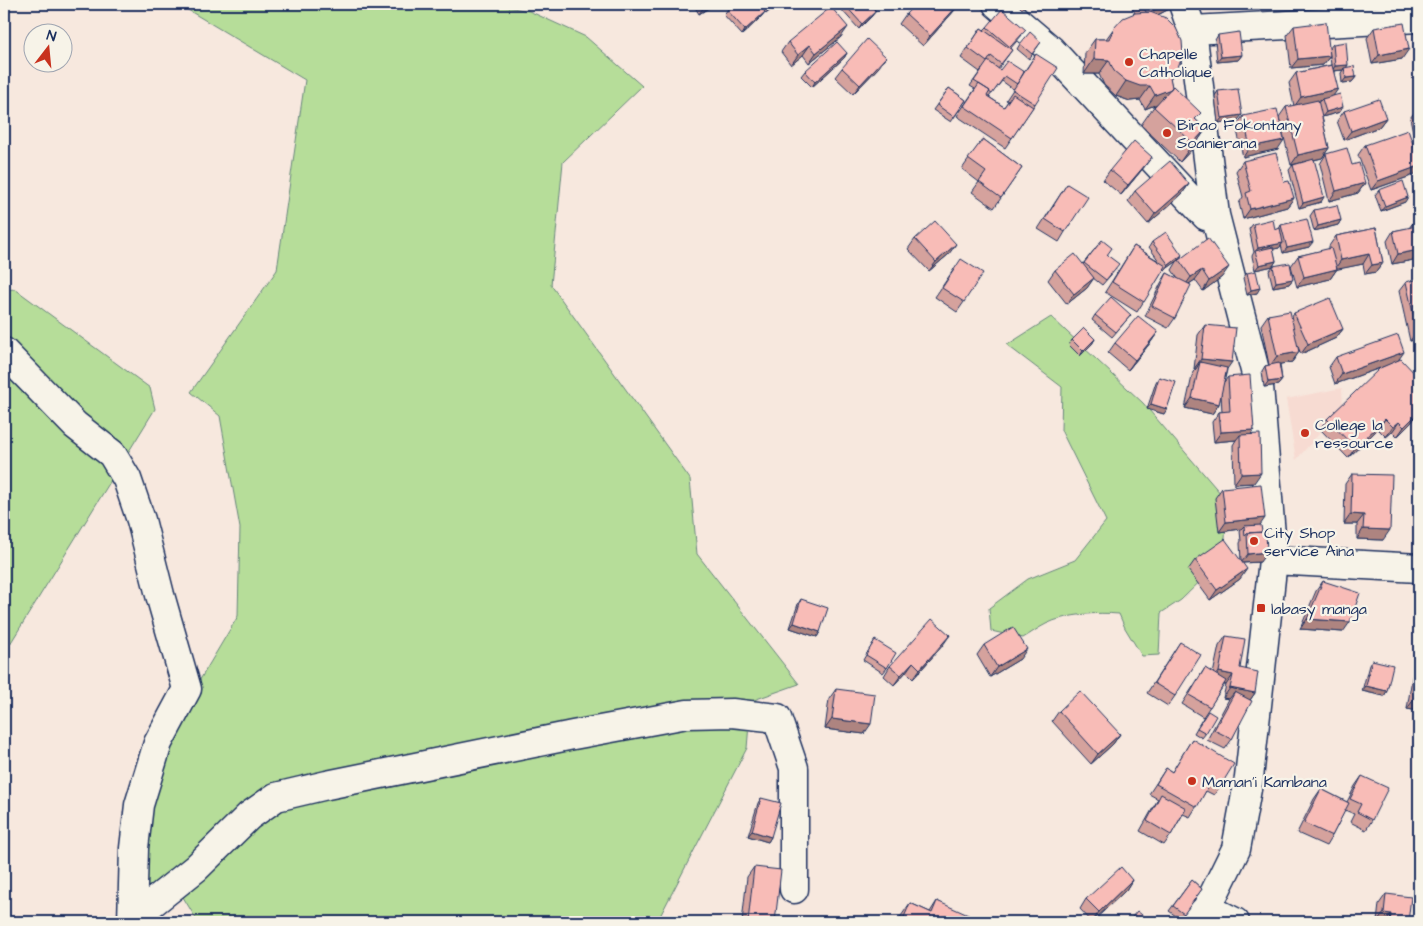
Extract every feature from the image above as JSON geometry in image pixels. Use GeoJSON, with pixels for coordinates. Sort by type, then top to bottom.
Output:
{"type":"FeatureCollection","features":[{"type":"Feature","properties":{"kind":"street"},"geometry":{"type":"LineString","coordinates":[[997,4],[1051,50],[1206,216],[1215,215]]}},
{"type":"Feature","properties":{"kind":"street"},"geometry":{"type":"LineString","coordinates":[[1183,4],[1192,30],[1215,215],[1259,386],[1273,560],[1250,778],[1236,849],[1201,915],[1236,922]]}},
{"type":"Feature","properties":{"kind":"street"},"geometry":{"type":"LineString","coordinates":[[1192,30],[1419,18]]}},
{"type":"Feature","properties":{"kind":"street"},"geometry":{"type":"LineString","coordinates":[[4,352],[75,425],[112,454],[127,479],[141,520],[187,689],[158,743],[138,805],[134,848],[132,921]]}},
{"type":"Feature","properties":{"kind":"street"},"geometry":{"type":"LineString","coordinates":[[1273,560],[1419,568]]}},
{"type":"Feature","properties":{"kind":"street"},"geometry":{"type":"LineString","coordinates":[[132,921],[196,868],[249,816],[276,797],[573,735],[687,714],[732,713],[777,718],[794,768],[794,889]]}},
{"type":"Feature","properties":{"kind":"shaded area","name":"College la ressource"},"geometry":{"type":"Polygon","coordinates":[[[1342,388],[1343,407],[1296,460],[1286,399],[1342,388]]]}},
{"type":"Feature","properties":{"kind":"green space"},"geometry":{"type":"Polygon","coordinates":[[[178,4],[491,4],[529,11],[586,37],[642,86],[563,162],[551,285],[690,479],[697,554],[799,684],[751,701],[747,748],[657,922],[198,922],[174,882],[134,909],[142,835],[179,715],[238,616],[240,528],[220,416],[191,392],[277,270],[305,80],[178,4]]]}},
{"type":"Feature","properties":{"kind":"green space"},"geometry":{"type":"Polygon","coordinates":[[[15,289],[150,388],[155,409],[10,644],[4,640],[4,290],[15,289]]]}},
{"type":"Feature","properties":{"kind":"green space"},"geometry":{"type":"Polygon","coordinates":[[[1051,317],[1143,403],[1227,501],[1224,558],[1181,600],[1161,613],[1159,655],[1142,656],[1119,614],[1101,613],[1063,618],[1046,624],[1023,638],[991,631],[989,608],[1028,579],[1075,560],[1106,521],[1061,430],[1062,387],[1007,345],[1051,317]]]}},
{"type":"Feature","properties":{"kind":"building"},"geometry":{"type":"Polygon","coordinates":[[[735,4],[757,4],[765,12],[745,30],[727,10],[735,4]]]}},
{"type":"Feature","properties":{"kind":"building"},"geometry":{"type":"Polygon","coordinates":[[[844,4],[869,4],[876,11],[862,24],[844,4]]]}},
{"type":"Feature","properties":{"kind":"building"},"geometry":{"type":"Polygon","coordinates":[[[915,4],[959,4],[930,36],[906,14],[915,4]]]}},
{"type":"Feature","properties":{"kind":"building"},"geometry":{"type":"Polygon","coordinates":[[[1142,4],[1166,4],[1151,12],[1146,12],[1142,4]]]}},
{"type":"Feature","properties":{"kind":"building"},"geometry":{"type":"Polygon","coordinates":[[[831,7],[848,27],[816,53],[810,45],[798,55],[788,42],[831,7]]]}},
{"type":"Feature","properties":{"kind":"building"},"geometry":{"type":"Polygon","coordinates":[[[1002,9],[1026,30],[1010,47],[987,27],[1002,9]]]}},
{"type":"Feature","properties":{"kind":"building","name":"Chapelle Catholique"},"geometry":{"type":"Polygon","coordinates":[[[1150,12],[1166,18],[1176,28],[1182,41],[1183,54],[1178,67],[1170,77],[1171,89],[1155,95],[1150,86],[1140,86],[1126,81],[1114,71],[1109,60],[1094,59],[1095,39],[1109,39],[1114,28],[1123,18],[1135,13],[1150,12]]]}},
{"type":"Feature","properties":{"kind":"building"},"geometry":{"type":"Polygon","coordinates":[[[1326,22],[1330,56],[1298,59],[1294,26],[1326,22]]]}},
{"type":"Feature","properties":{"kind":"building"},"geometry":{"type":"Polygon","coordinates":[[[1404,23],[1409,49],[1379,55],[1374,28],[1404,23]]]}},
{"type":"Feature","properties":{"kind":"building"},"geometry":{"type":"Polygon","coordinates":[[[981,28],[1012,50],[1001,64],[991,56],[987,62],[968,48],[981,28]]]}},
{"type":"Feature","properties":{"kind":"building"},"geometry":{"type":"Polygon","coordinates":[[[1030,32],[1041,42],[1032,54],[1020,44],[1030,32]]]}},
{"type":"Feature","properties":{"kind":"building"},"geometry":{"type":"Polygon","coordinates":[[[1239,32],[1242,55],[1221,57],[1218,35],[1239,32]]]}},
{"type":"Feature","properties":{"kind":"building"},"geometry":{"type":"Polygon","coordinates":[[[867,39],[886,57],[860,85],[842,68],[867,39]]]}},
{"type":"Feature","properties":{"kind":"building"},"geometry":{"type":"Polygon","coordinates":[[[837,42],[847,53],[815,82],[805,71],[837,42]]]}},
{"type":"Feature","properties":{"kind":"building"},"geometry":{"type":"Polygon","coordinates":[[[1346,42],[1348,65],[1335,66],[1333,44],[1346,42]]]}},
{"type":"Feature","properties":{"kind":"building"},"geometry":{"type":"Polygon","coordinates":[[[1036,54],[1058,68],[1035,104],[1013,90],[1036,54]]]}},
{"type":"Feature","properties":{"kind":"building"},"geometry":{"type":"Polygon","coordinates":[[[988,61],[1000,70],[1007,61],[1024,72],[1017,84],[1005,76],[992,94],[974,81],[988,61]]]}},
{"type":"Feature","properties":{"kind":"building"},"geometry":{"type":"Polygon","coordinates":[[[1332,65],[1338,89],[1301,97],[1296,73],[1332,65]]]}},
{"type":"Feature","properties":{"kind":"building"},"geometry":{"type":"Polygon","coordinates":[[[1354,66],[1356,77],[1346,78],[1344,68],[1354,66]]]}},
{"type":"Feature","properties":{"kind":"building"},"geometry":{"type":"Polygon","coordinates":[[[979,84],[990,91],[987,96],[1004,107],[1013,94],[1033,107],[1012,138],[964,106],[979,84]]]}},
{"type":"Feature","properties":{"kind":"building"},"geometry":{"type":"Polygon","coordinates":[[[1173,86],[1201,113],[1195,119],[1206,129],[1193,143],[1154,107],[1173,86]]]}},
{"type":"Feature","properties":{"kind":"building"},"geometry":{"type":"Polygon","coordinates":[[[949,88],[966,100],[954,117],[937,105],[949,88]]]}},
{"type":"Feature","properties":{"kind":"building"},"geometry":{"type":"Polygon","coordinates":[[[1238,89],[1242,115],[1222,118],[1218,91],[1238,89]]]}},
{"type":"Feature","properties":{"kind":"building"},"geometry":{"type":"Polygon","coordinates":[[[1340,94],[1343,107],[1326,112],[1322,99],[1340,94]]]}},
{"type":"Feature","properties":{"kind":"building"},"geometry":{"type":"Polygon","coordinates":[[[1379,99],[1386,118],[1351,131],[1344,111],[1379,99]]]}},
{"type":"Feature","properties":{"kind":"building"},"geometry":{"type":"Polygon","coordinates":[[[1318,100],[1329,148],[1298,155],[1286,107],[1318,100]]]}},
{"type":"Feature","properties":{"kind":"building"},"geometry":{"type":"Polygon","coordinates":[[[1277,109],[1284,140],[1250,147],[1243,116],[1277,109]]]}},
{"type":"Feature","properties":{"kind":"building"},"geometry":{"type":"Polygon","coordinates":[[[1419,112],[1419,126],[1417,127],[1414,113],[1419,112]]]}},
{"type":"Feature","properties":{"kind":"building"},"geometry":{"type":"Polygon","coordinates":[[[1408,130],[1419,166],[1378,181],[1365,145],[1408,130]]]}},
{"type":"Feature","properties":{"kind":"building"},"geometry":{"type":"Polygon","coordinates":[[[983,139],[1022,168],[1001,198],[979,182],[986,172],[968,159],[983,139]]]}},
{"type":"Feature","properties":{"kind":"building"},"geometry":{"type":"Polygon","coordinates":[[[1134,141],[1152,157],[1128,185],[1110,170],[1134,141]]]}},
{"type":"Feature","properties":{"kind":"building"},"geometry":{"type":"Polygon","coordinates":[[[1347,148],[1352,165],[1359,163],[1365,183],[1336,191],[1326,154],[1347,148]]]}},
{"type":"Feature","properties":{"kind":"building"},"geometry":{"type":"Polygon","coordinates":[[[1276,153],[1284,182],[1289,181],[1294,198],[1250,209],[1246,193],[1251,191],[1243,161],[1276,153]]]}},
{"type":"Feature","properties":{"kind":"building"},"geometry":{"type":"Polygon","coordinates":[[[1314,159],[1324,197],[1303,203],[1293,165],[1314,159]]]}},
{"type":"Feature","properties":{"kind":"building"},"geometry":{"type":"Polygon","coordinates":[[[1170,161],[1189,184],[1155,214],[1135,191],[1170,161]]]}},
{"type":"Feature","properties":{"kind":"building"},"geometry":{"type":"Polygon","coordinates":[[[1403,181],[1408,197],[1385,206],[1379,190],[1403,181]]]}},
{"type":"Feature","properties":{"kind":"building"},"geometry":{"type":"Polygon","coordinates":[[[1067,184],[1088,197],[1065,232],[1045,219],[1067,184]]]}},
{"type":"Feature","properties":{"kind":"building"},"geometry":{"type":"Polygon","coordinates":[[[1337,205],[1341,220],[1318,226],[1314,210],[1337,205]]]}},
{"type":"Feature","properties":{"kind":"building"},"geometry":{"type":"Polygon","coordinates":[[[1273,219],[1275,230],[1280,228],[1283,243],[1258,248],[1253,224],[1273,219]]]}},
{"type":"Feature","properties":{"kind":"building"},"geometry":{"type":"Polygon","coordinates":[[[1307,219],[1313,242],[1287,248],[1281,225],[1307,219]]]}},
{"type":"Feature","properties":{"kind":"building"},"geometry":{"type":"Polygon","coordinates":[[[935,221],[956,244],[936,262],[915,239],[935,221]]]}},
{"type":"Feature","properties":{"kind":"building"},"geometry":{"type":"Polygon","coordinates":[[[1419,222],[1419,250],[1398,254],[1393,231],[1412,227],[1412,224],[1419,222]]]}},
{"type":"Feature","properties":{"kind":"building"},"geometry":{"type":"Polygon","coordinates":[[[1376,228],[1383,263],[1372,265],[1369,254],[1341,260],[1336,236],[1376,228]]]}},
{"type":"Feature","properties":{"kind":"building"},"geometry":{"type":"Polygon","coordinates":[[[1166,232],[1182,255],[1169,265],[1152,242],[1166,232]]]}},
{"type":"Feature","properties":{"kind":"building"},"geometry":{"type":"Polygon","coordinates":[[[1208,238],[1229,267],[1209,281],[1202,270],[1191,277],[1179,260],[1208,238]]]}},
{"type":"Feature","properties":{"kind":"building"},"geometry":{"type":"Polygon","coordinates":[[[1102,240],[1112,248],[1107,255],[1119,264],[1106,280],[1084,263],[1102,240]]]}},
{"type":"Feature","properties":{"kind":"building"},"geometry":{"type":"Polygon","coordinates":[[[1134,246],[1166,266],[1144,302],[1112,282],[1134,246]]]}},
{"type":"Feature","properties":{"kind":"building"},"geometry":{"type":"Polygon","coordinates":[[[1273,247],[1276,261],[1259,265],[1255,251],[1273,247]]]}},
{"type":"Feature","properties":{"kind":"building"},"geometry":{"type":"Polygon","coordinates":[[[1331,248],[1337,269],[1304,277],[1298,256],[1331,248]]]}},
{"type":"Feature","properties":{"kind":"building"},"geometry":{"type":"Polygon","coordinates":[[[1075,254],[1094,278],[1074,294],[1055,270],[1075,254]]]}},
{"type":"Feature","properties":{"kind":"building"},"geometry":{"type":"Polygon","coordinates":[[[961,259],[983,273],[964,302],[942,288],[961,259]]]}},
{"type":"Feature","properties":{"kind":"building"},"geometry":{"type":"Polygon","coordinates":[[[1290,263],[1293,279],[1276,282],[1273,266],[1290,263]]]}},
{"type":"Feature","properties":{"kind":"building"},"geometry":{"type":"Polygon","coordinates":[[[1256,271],[1260,288],[1251,290],[1247,273],[1256,271]]]}},
{"type":"Feature","properties":{"kind":"building"},"geometry":{"type":"Polygon","coordinates":[[[1167,273],[1191,285],[1175,318],[1152,306],[1167,273]]]}},
{"type":"Feature","properties":{"kind":"building"},"geometry":{"type":"Polygon","coordinates":[[[1419,279],[1419,331],[1417,331],[1406,282],[1419,279]]]}},
{"type":"Feature","properties":{"kind":"building"},"geometry":{"type":"Polygon","coordinates":[[[1111,297],[1131,315],[1116,332],[1095,315],[1111,297]]]}},
{"type":"Feature","properties":{"kind":"building"},"geometry":{"type":"Polygon","coordinates":[[[1330,298],[1343,329],[1308,344],[1294,313],[1330,298]]]}},
{"type":"Feature","properties":{"kind":"building"},"geometry":{"type":"Polygon","coordinates":[[[1290,311],[1299,352],[1277,356],[1268,315],[1290,311]]]}},
{"type":"Feature","properties":{"kind":"building"},"geometry":{"type":"Polygon","coordinates":[[[1138,316],[1158,332],[1135,360],[1115,343],[1138,316]]]}},
{"type":"Feature","properties":{"kind":"building"},"geometry":{"type":"Polygon","coordinates":[[[1205,325],[1236,328],[1232,362],[1201,359],[1205,325]]]}},
{"type":"Feature","properties":{"kind":"building"},"geometry":{"type":"Polygon","coordinates":[[[1084,328],[1095,339],[1083,351],[1072,340],[1084,328]]]}},
{"type":"Feature","properties":{"kind":"building"},"geometry":{"type":"Polygon","coordinates":[[[1398,335],[1404,352],[1342,374],[1336,357],[1398,335]]]}},
{"type":"Feature","properties":{"kind":"building"},"geometry":{"type":"Polygon","coordinates":[[[1401,359],[1419,378],[1419,391],[1417,394],[1419,396],[1419,403],[1414,408],[1418,413],[1404,427],[1399,422],[1393,427],[1385,419],[1355,448],[1327,419],[1380,368],[1401,359]]]}},
{"type":"Feature","properties":{"kind":"building"},"geometry":{"type":"Polygon","coordinates":[[[1200,362],[1227,368],[1219,404],[1192,398],[1200,362]]]}},
{"type":"Feature","properties":{"kind":"building"},"geometry":{"type":"Polygon","coordinates":[[[1279,363],[1282,380],[1268,382],[1265,366],[1279,363]]]}},
{"type":"Feature","properties":{"kind":"building"},"geometry":{"type":"Polygon","coordinates":[[[1250,375],[1254,430],[1221,432],[1219,412],[1230,411],[1228,377],[1250,375]]]}},
{"type":"Feature","properties":{"kind":"building"},"geometry":{"type":"Polygon","coordinates":[[[1159,377],[1176,382],[1167,409],[1151,404],[1159,377]]]}},
{"type":"Feature","properties":{"kind":"building"},"geometry":{"type":"Polygon","coordinates":[[[1260,434],[1261,473],[1241,474],[1240,435],[1260,434]]]}},
{"type":"Feature","properties":{"kind":"building"},"geometry":{"type":"Polygon","coordinates":[[[1352,474],[1392,475],[1390,530],[1363,529],[1364,515],[1351,514],[1352,474]]]}},
{"type":"Feature","properties":{"kind":"building"},"geometry":{"type":"Polygon","coordinates":[[[1261,484],[1265,518],[1226,522],[1222,488],[1261,484]]]}},
{"type":"Feature","properties":{"kind":"building"},"geometry":{"type":"Polygon","coordinates":[[[1261,525],[1262,532],[1247,533],[1245,536],[1244,526],[1261,525]]]}},
{"type":"Feature","properties":{"kind":"building"},"geometry":{"type":"Polygon","coordinates":[[[1266,532],[1267,552],[1248,554],[1247,533],[1266,532]]]}},
{"type":"Feature","properties":{"kind":"building"},"geometry":{"type":"Polygon","coordinates":[[[1225,539],[1247,569],[1217,590],[1195,560],[1225,539]]]}},
{"type":"Feature","properties":{"kind":"building"},"geometry":{"type":"Polygon","coordinates":[[[1323,581],[1360,593],[1350,622],[1307,619],[1323,581]]]}},
{"type":"Feature","properties":{"kind":"building"},"geometry":{"type":"Polygon","coordinates":[[[801,599],[828,608],[820,632],[794,623],[801,599]]]}},
{"type":"Feature","properties":{"kind":"building"},"geometry":{"type":"Polygon","coordinates":[[[932,619],[950,635],[920,669],[913,662],[901,675],[890,666],[932,619]]]}},
{"type":"Feature","properties":{"kind":"building"},"geometry":{"type":"Polygon","coordinates":[[[1013,627],[1027,649],[997,667],[984,645],[1013,627]]]}},
{"type":"Feature","properties":{"kind":"building"},"geometry":{"type":"Polygon","coordinates":[[[1226,636],[1245,639],[1240,668],[1258,672],[1255,693],[1230,688],[1233,675],[1219,672],[1226,636]]]}},
{"type":"Feature","properties":{"kind":"building"},"geometry":{"type":"Polygon","coordinates":[[[875,640],[896,653],[887,668],[866,655],[875,640]]]}},
{"type":"Feature","properties":{"kind":"building"},"geometry":{"type":"Polygon","coordinates":[[[1180,642],[1201,655],[1175,696],[1154,683],[1180,642]]]}},
{"type":"Feature","properties":{"kind":"building"},"geometry":{"type":"Polygon","coordinates":[[[1372,660],[1393,665],[1387,691],[1366,686],[1372,660]]]}},
{"type":"Feature","properties":{"kind":"building"},"geometry":{"type":"Polygon","coordinates":[[[1419,665],[1419,700],[1414,699],[1419,665]]]}},
{"type":"Feature","properties":{"kind":"building"},"geometry":{"type":"Polygon","coordinates":[[[1205,668],[1226,681],[1210,707],[1189,695],[1205,668]]]}},
{"type":"Feature","properties":{"kind":"building"},"geometry":{"type":"Polygon","coordinates":[[[836,689],[875,694],[871,724],[832,719],[836,689]]]}},
{"type":"Feature","properties":{"kind":"building"},"geometry":{"type":"Polygon","coordinates":[[[1080,691],[1120,734],[1098,754],[1059,711],[1080,691]]]}},
{"type":"Feature","properties":{"kind":"building"},"geometry":{"type":"Polygon","coordinates":[[[1235,692],[1252,701],[1232,739],[1214,730],[1235,692]]]}},
{"type":"Feature","properties":{"kind":"building"},"geometry":{"type":"Polygon","coordinates":[[[1208,711],[1216,716],[1206,733],[1197,728],[1208,711]]]}},
{"type":"Feature","properties":{"kind":"building"},"geometry":{"type":"Polygon","coordinates":[[[1192,739],[1234,764],[1221,785],[1212,780],[1197,807],[1156,784],[1166,768],[1172,772],[1192,739]]]}},
{"type":"Feature","properties":{"kind":"building"},"geometry":{"type":"Polygon","coordinates":[[[1362,776],[1388,788],[1372,820],[1357,812],[1361,804],[1350,799],[1362,776]]]}},
{"type":"Feature","properties":{"kind":"building"},"geometry":{"type":"Polygon","coordinates":[[[1321,789],[1349,803],[1332,836],[1304,823],[1321,789]]]}},
{"type":"Feature","properties":{"kind":"building"},"geometry":{"type":"Polygon","coordinates":[[[1161,794],[1186,808],[1171,835],[1147,821],[1161,794]]]}},
{"type":"Feature","properties":{"kind":"building"},"geometry":{"type":"Polygon","coordinates":[[[761,798],[781,803],[771,837],[752,831],[761,798]]]}},
{"type":"Feature","properties":{"kind":"building"},"geometry":{"type":"Polygon","coordinates":[[[754,867],[781,870],[775,922],[748,922],[754,867]]]}},
{"type":"Feature","properties":{"kind":"building"},"geometry":{"type":"Polygon","coordinates":[[[1121,867],[1132,880],[1099,912],[1086,899],[1121,867]]]}},
{"type":"Feature","properties":{"kind":"building"},"geometry":{"type":"Polygon","coordinates":[[[1192,880],[1202,889],[1184,914],[1173,906],[1192,880]]]}},
{"type":"Feature","properties":{"kind":"building"},"geometry":{"type":"Polygon","coordinates":[[[1386,894],[1411,897],[1408,922],[1390,922],[1391,914],[1384,913],[1386,894]]]}},
{"type":"Feature","properties":{"kind":"building"},"geometry":{"type":"Polygon","coordinates":[[[937,901],[977,919],[976,922],[902,922],[910,903],[932,913],[937,901]]]}},
{"type":"Feature","properties":{"kind":"building"},"geometry":{"type":"Polygon","coordinates":[[[1137,911],[1151,922],[1128,922],[1137,911]]]}},
{"type":"Feature","properties":{"kind":"place","name":"Chapelle Catholique"},"geometry":{"type":"Point","coordinates":[1129,62]}},
{"type":"Feature","properties":{"kind":"place","name":"Birao Fokontany Soanierana"},"geometry":{"type":"Point","coordinates":[1167,133]}},
{"type":"Feature","properties":{"kind":"place","name":"College la ressource"},"geometry":{"type":"Point","coordinates":[1305,433]}},
{"type":"Feature","properties":{"kind":"place","name":"City Shop service Aina"},"geometry":{"type":"Point","coordinates":[1254,541]}},
{"type":"Feature","properties":{"kind":"place","name":"labasy manga"},"geometry":{"type":"Point","coordinates":[1261,608]}},
{"type":"Feature","properties":{"kind":"place","name":"Maman'i Kambana"},"geometry":{"type":"Point","coordinates":[1192,781]}}]}
